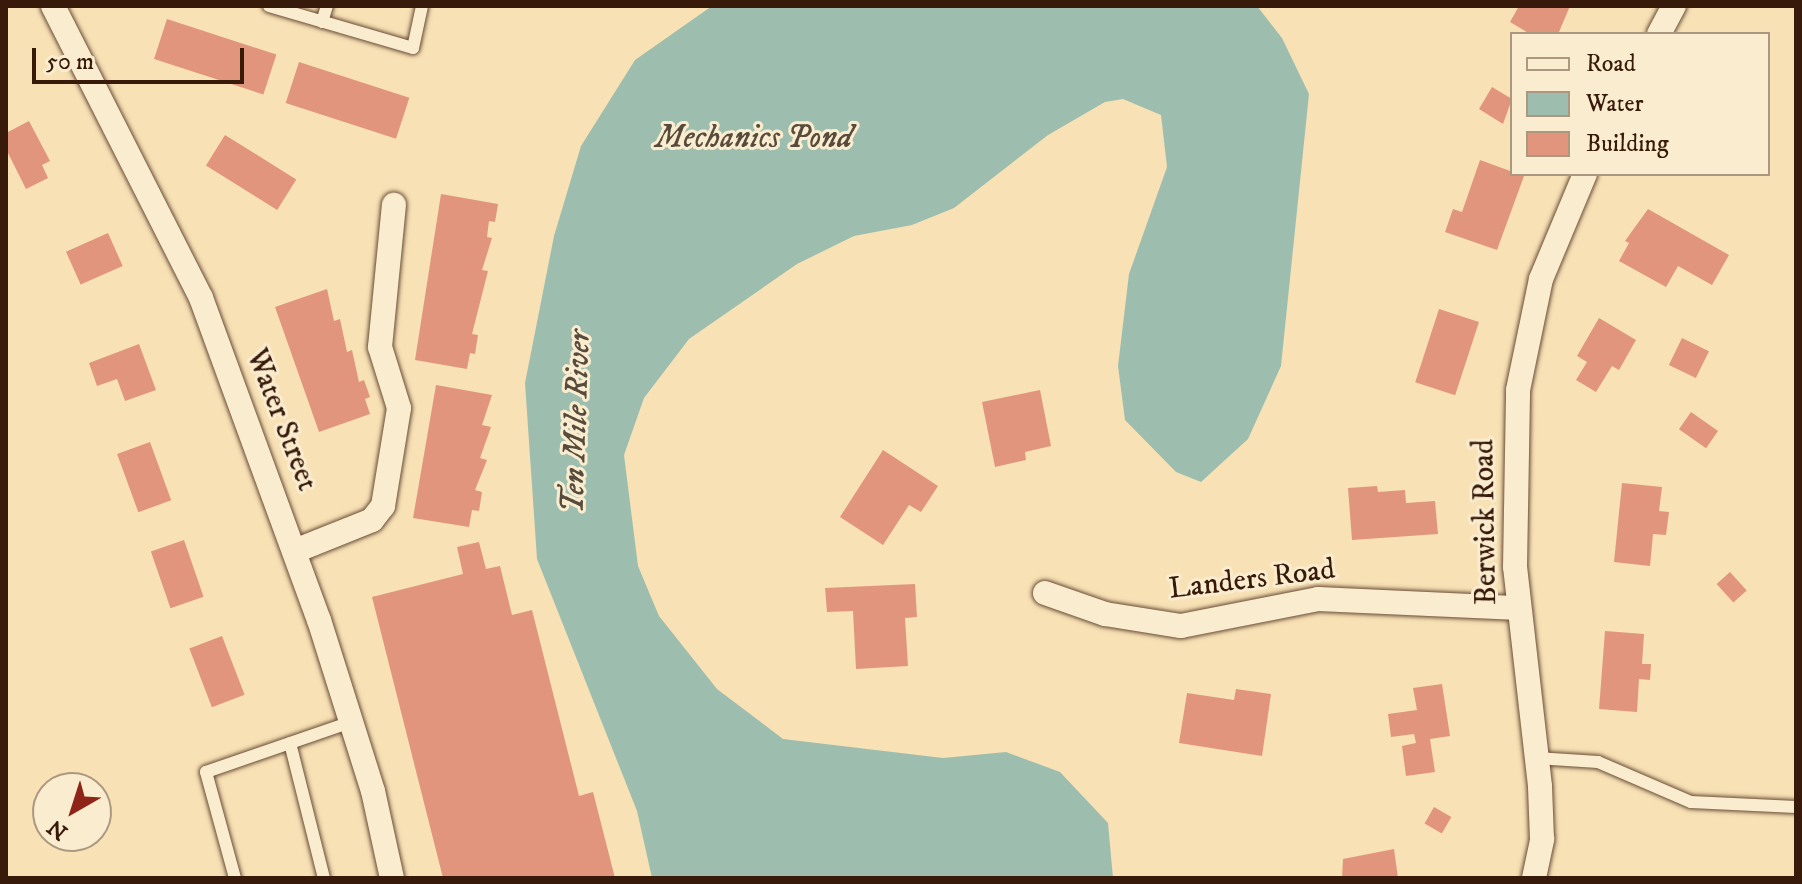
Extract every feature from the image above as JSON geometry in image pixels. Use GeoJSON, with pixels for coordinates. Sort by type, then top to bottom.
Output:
{"type":"FeatureCollection","features":[{"type":"Feature","properties":{"kind":"street","name":"Water Street"},"geometry":{"type":"LineString","coordinates":[[53,6],[201,298],[295,551],[351,722],[392,878]]}},
{"type":"Feature","properties":{"kind":"street"},"geometry":{"type":"LineString","coordinates":[[1660,32],[1674,6]]}},
{"type":"Feature","properties":{"kind":"street","name":"Berwick Road"},"geometry":{"type":"LineString","coordinates":[[1534,878],[1542,839],[1519,608],[1518,390],[1541,279],[1584,176]]}},
{"type":"Feature","properties":{"kind":"street"},"geometry":{"type":"LineString","coordinates":[[295,551],[372,520],[383,506],[399,408],[380,347],[394,205]]}},
{"type":"Feature","properties":{"kind":"street","name":"Landers Road"},"geometry":{"type":"LineString","coordinates":[[1045,593],[1105,614],[1181,626],[1318,599],[1519,608]]}},
{"type":"Feature","properties":{"kind":"lane"},"geometry":{"type":"LineString","coordinates":[[269,6],[413,48],[422,6]]}},
{"type":"Feature","properties":{"kind":"lane"},"geometry":{"type":"LineString","coordinates":[[322,22],[327,6]]}},
{"type":"Feature","properties":{"kind":"lane"},"geometry":{"type":"LineString","coordinates":[[235,878],[206,772],[351,722]]}},
{"type":"Feature","properties":{"kind":"lane"},"geometry":{"type":"LineString","coordinates":[[290,743],[324,878]]}},
{"type":"Feature","properties":{"kind":"lane"},"geometry":{"type":"LineString","coordinates":[[1536,758],[1598,762],[1691,802],[1796,807]]}},
{"type":"Feature","properties":{"kind":"water","name":"Mechanics Pond"},"geometry":{"type":"Polygon","coordinates":[[[712,6],[1257,6],[1282,38],[1309,94],[1281,366],[1248,439],[1201,482],[1176,472],[1125,420],[1118,366],[1129,274],[1167,167],[1161,115],[1123,99],[1105,102],[1048,135],[954,208],[912,225],[854,236],[797,264],[689,339],[644,398],[624,455],[638,566],[659,616],[717,689],[783,739],[943,758],[1006,752],[1060,772],[1108,823],[1113,878],[652,878],[637,811],[537,559],[525,383],[554,236],[581,146],[635,60],[712,6]]]}},
{"type":"Feature","properties":{"kind":"building"},"geometry":{"type":"Polygon","coordinates":[[[1519,6],[1570,6],[1559,32],[1527,32],[1510,22],[1519,6]]]}},
{"type":"Feature","properties":{"kind":"building"},"geometry":{"type":"Polygon","coordinates":[[[167,19],[276,55],[263,94],[154,59],[167,19]]]}},
{"type":"Feature","properties":{"kind":"building"},"geometry":{"type":"Polygon","coordinates":[[[299,62],[409,98],[396,139],[286,103],[299,62]]]}},
{"type":"Feature","properties":{"kind":"building"},"geometry":{"type":"Polygon","coordinates":[[[1492,87],[1510,98],[1503,124],[1479,109],[1492,87]]]}},
{"type":"Feature","properties":{"kind":"building"},"geometry":{"type":"Polygon","coordinates":[[[29,121],[50,161],[42,165],[48,178],[26,189],[6,149],[6,133],[29,121]]]}},
{"type":"Feature","properties":{"kind":"building"},"geometry":{"type":"Polygon","coordinates":[[[225,135],[296,180],[277,210],[206,166],[225,135]]]}},
{"type":"Feature","properties":{"kind":"building"},"geometry":{"type":"Polygon","coordinates":[[[1480,160],[1510,171],[1510,176],[1524,176],[1497,250],[1445,232],[1453,209],[1462,212],[1480,160]]]}},
{"type":"Feature","properties":{"kind":"building"},"geometry":{"type":"Polygon","coordinates":[[[441,194],[498,204],[495,222],[489,221],[487,237],[492,238],[482,270],[488,271],[472,334],[478,335],[475,354],[470,353],[467,369],[415,360],[441,194]]]}},
{"type":"Feature","properties":{"kind":"building"},"geometry":{"type":"Polygon","coordinates":[[[1648,209],[1729,255],[1712,285],[1678,266],[1666,287],[1619,261],[1629,243],[1625,241],[1648,209]]]}},
{"type":"Feature","properties":{"kind":"building"},"geometry":{"type":"Polygon","coordinates":[[[108,233],[123,266],[81,285],[66,252],[108,233]]]}},
{"type":"Feature","properties":{"kind":"building"},"geometry":{"type":"Polygon","coordinates":[[[327,289],[334,321],[340,319],[347,352],[352,350],[359,382],[364,380],[370,397],[365,399],[370,414],[319,432],[275,307],[327,289]]]}},
{"type":"Feature","properties":{"kind":"building"},"geometry":{"type":"Polygon","coordinates":[[[1439,309],[1479,322],[1455,395],[1415,382],[1439,309]]]}},
{"type":"Feature","properties":{"kind":"building"},"geometry":{"type":"Polygon","coordinates":[[[1599,318],[1636,340],[1619,370],[1612,366],[1596,392],[1576,380],[1587,362],[1577,356],[1599,318]]]}},
{"type":"Feature","properties":{"kind":"building"},"geometry":{"type":"Polygon","coordinates":[[[1682,338],[1709,351],[1696,378],[1669,365],[1682,338]]]}},
{"type":"Feature","properties":{"kind":"building"},"geometry":{"type":"Polygon","coordinates":[[[139,344],[156,390],[125,401],[117,379],[97,386],[89,363],[139,344]]]}},
{"type":"Feature","properties":{"kind":"building"},"geometry":{"type":"Polygon","coordinates":[[[436,385],[492,395],[482,425],[491,427],[480,458],[487,460],[475,490],[482,492],[479,511],[472,510],[469,527],[413,518],[436,385]]]}},
{"type":"Feature","properties":{"kind":"building"},"geometry":{"type":"Polygon","coordinates":[[[1040,390],[1051,446],[1025,452],[1026,460],[995,467],[982,402],[1040,390]]]}},
{"type":"Feature","properties":{"kind":"building"},"geometry":{"type":"Polygon","coordinates":[[[1691,412],[1718,431],[1706,448],[1679,429],[1691,412]]]}},
{"type":"Feature","properties":{"kind":"building"},"geometry":{"type":"Polygon","coordinates":[[[150,442],[171,500],[138,512],[117,454],[150,442]]]}},
{"type":"Feature","properties":{"kind":"building"},"geometry":{"type":"Polygon","coordinates":[[[883,450],[938,486],[921,512],[909,505],[883,545],[840,517],[883,450]]]}},
{"type":"Feature","properties":{"kind":"building"},"geometry":{"type":"Polygon","coordinates":[[[1622,483],[1662,487],[1659,511],[1669,512],[1666,535],[1653,534],[1650,566],[1614,562],[1622,483]]]}},
{"type":"Feature","properties":{"kind":"building"},"geometry":{"type":"Polygon","coordinates":[[[1377,486],[1378,492],[1405,490],[1406,503],[1435,501],[1438,534],[1352,540],[1348,488],[1377,486]]]}},
{"type":"Feature","properties":{"kind":"building"},"geometry":{"type":"Polygon","coordinates":[[[184,540],[204,597],[170,608],[151,551],[184,540]]]}},
{"type":"Feature","properties":{"kind":"building"},"geometry":{"type":"Polygon","coordinates":[[[479,542],[486,569],[500,566],[512,615],[532,610],[579,796],[593,792],[615,878],[443,878],[372,597],[463,574],[457,547],[479,542]]]}},
{"type":"Feature","properties":{"kind":"building"},"geometry":{"type":"Polygon","coordinates":[[[1730,572],[1747,591],[1733,603],[1717,584],[1730,572]]]}},
{"type":"Feature","properties":{"kind":"building"},"geometry":{"type":"Polygon","coordinates":[[[915,584],[917,617],[905,618],[908,666],[856,669],[853,611],[827,612],[825,588],[915,584]]]}},
{"type":"Feature","properties":{"kind":"building"},"geometry":{"type":"Polygon","coordinates":[[[1605,631],[1644,634],[1642,664],[1651,664],[1650,680],[1639,679],[1637,712],[1599,709],[1605,631]]]}},
{"type":"Feature","properties":{"kind":"building"},"geometry":{"type":"Polygon","coordinates":[[[222,636],[245,695],[212,707],[189,649],[222,636]]]}},
{"type":"Feature","properties":{"kind":"building"},"geometry":{"type":"Polygon","coordinates":[[[1442,684],[1450,736],[1430,739],[1435,772],[1406,776],[1402,746],[1416,743],[1414,734],[1391,737],[1388,714],[1417,710],[1413,688],[1442,684]]]}},
{"type":"Feature","properties":{"kind":"building"},"geometry":{"type":"Polygon","coordinates":[[[1236,689],[1271,694],[1262,756],[1179,743],[1187,693],[1234,700],[1236,689]]]}},
{"type":"Feature","properties":{"kind":"building"},"geometry":{"type":"Polygon","coordinates":[[[1434,807],[1451,817],[1442,833],[1424,823],[1434,807]]]}},
{"type":"Feature","properties":{"kind":"building"},"geometry":{"type":"Polygon","coordinates":[[[1394,849],[1398,878],[1342,878],[1343,859],[1394,849]]]}},
{"type":"Feature","properties":{"kind":"water label","name":"Ten Mile River"},"geometry":{"type":"Point","coordinates":[577,422]}}]}
